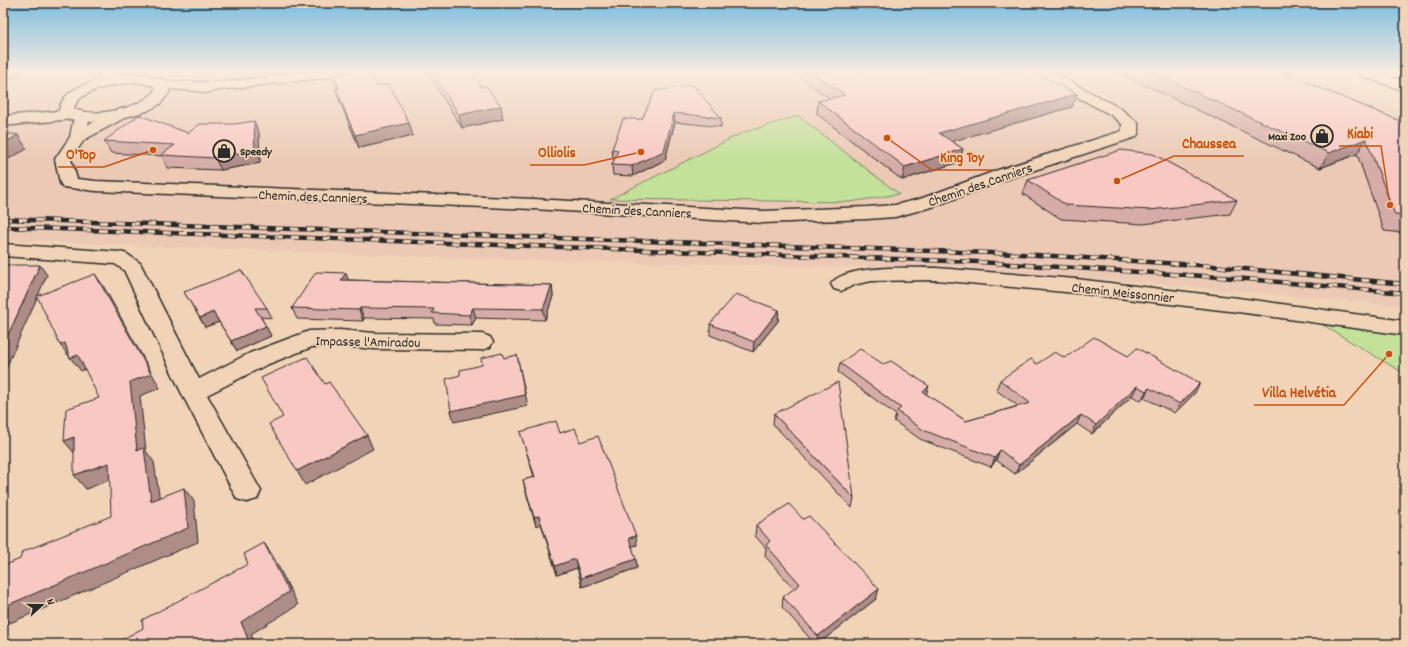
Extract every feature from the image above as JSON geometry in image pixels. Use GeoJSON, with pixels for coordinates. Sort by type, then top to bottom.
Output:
{"type":"FeatureCollection","features":[{"type":"Feature","properties":{"kind":"street"},"geometry":{"type":"LineString","coordinates":[[74,111],[79,102]]}},
{"type":"Feature","properties":{"kind":"street"},"geometry":{"type":"LineString","coordinates":[[3,121],[74,111],[107,116],[121,114],[154,102]]}},
{"type":"Feature","properties":{"kind":"street","name":"Chemin des Canniers"},"geometry":{"type":"LineString","coordinates":[[121,114],[78,137],[63,159],[69,183],[96,186],[533,204],[763,217],[895,211],[926,202],[1004,174],[1130,134],[1130,123],[1116,112],[1097,102]]}},
{"type":"Feature","properties":{"kind":"street","name":"Chemin des Canniers"},"geometry":{"type":"LineString","coordinates":[[74,111],[78,137]]}},
{"type":"Feature","properties":{"kind":"street"},"geometry":{"type":"LineString","coordinates":[[3,250],[120,258],[133,267],[193,392],[247,491]]}},
{"type":"Feature","properties":{"kind":"street","name":"Chemin Meissonnier"},"geometry":{"type":"LineString","coordinates":[[841,284],[851,279],[872,275],[944,275],[1076,286],[1223,303],[1405,328]]}},
{"type":"Feature","properties":{"kind":"street","name":"Impasse l'Amiradou"},"geometry":{"type":"LineString","coordinates":[[193,392],[258,359],[309,339],[340,338],[375,341],[482,342]]}},
{"type":"Feature","properties":{"kind":"shaded area"},"geometry":{"type":"Polygon","coordinates":[[[3,102],[1380,102],[1405,112],[1405,306],[1135,282],[942,269],[481,259],[3,240],[3,102]],[[798,116],[742,133],[611,199],[776,201],[798,116]]]}},
{"type":"Feature","properties":{"kind":"green space"},"geometry":{"type":"Polygon","coordinates":[[[798,116],[899,194],[850,202],[610,199],[742,133],[798,116]]]}},
{"type":"Feature","properties":{"kind":"green space"},"geometry":{"type":"Polygon","coordinates":[[[1323,325],[1405,334],[1405,374],[1323,325]]]}},
{"type":"Feature","properties":{"kind":"building"},"geometry":{"type":"Polygon","coordinates":[[[341,102],[398,102],[409,123],[355,135],[341,102]]]}},
{"type":"Feature","properties":{"kind":"building"},"geometry":{"type":"Polygon","coordinates":[[[451,102],[498,102],[501,106],[459,115],[451,102]]]}},
{"type":"Feature","properties":{"kind":"building"},"geometry":{"type":"Polygon","coordinates":[[[650,102],[708,102],[721,118],[674,113],[664,151],[632,166],[612,165],[618,150],[612,149],[623,119],[642,119],[650,102]]]}},
{"type":"Feature","properties":{"kind":"building"},"geometry":{"type":"Polygon","coordinates":[[[820,102],[1048,102],[939,133],[963,149],[905,167],[820,102]]]}},
{"type":"Feature","properties":{"kind":"building"},"geometry":{"type":"Polygon","coordinates":[[[1217,102],[1354,102],[1405,123],[1405,216],[1395,215],[1366,139],[1329,153],[1217,102]]]}},
{"type":"Feature","properties":{"kind":"building"},"geometry":{"type":"Polygon","coordinates":[[[139,115],[188,133],[200,124],[235,124],[254,121],[255,150],[215,158],[161,155],[175,145],[104,141],[139,115]]]}},
{"type":"Feature","properties":{"kind":"building"},"geometry":{"type":"Polygon","coordinates":[[[3,133],[18,135],[3,144],[3,133]]]}},
{"type":"Feature","properties":{"kind":"building"},"geometry":{"type":"Polygon","coordinates":[[[1121,150],[1153,154],[1237,200],[1150,210],[1066,205],[1028,180],[1121,150]]]}},
{"type":"Feature","properties":{"kind":"building"},"geometry":{"type":"Polygon","coordinates":[[[3,265],[40,265],[3,346],[3,265]]]}},
{"type":"Feature","properties":{"kind":"building"},"geometry":{"type":"Polygon","coordinates":[[[241,270],[267,308],[255,308],[266,326],[231,341],[213,312],[200,318],[184,292],[241,270]]]}},
{"type":"Feature","properties":{"kind":"building"},"geometry":{"type":"Polygon","coordinates":[[[316,272],[346,273],[341,280],[552,285],[543,309],[473,308],[469,315],[432,313],[434,309],[360,308],[359,310],[292,308],[316,272]]]}},
{"type":"Feature","properties":{"kind":"building"},"geometry":{"type":"Polygon","coordinates":[[[95,274],[151,374],[130,382],[137,450],[144,448],[151,501],[184,488],[188,528],[3,607],[3,566],[20,559],[22,552],[111,516],[109,463],[74,475],[74,437],[64,441],[66,409],[99,398],[78,355],[70,358],[65,343],[60,345],[37,296],[95,274]]]}},
{"type":"Feature","properties":{"kind":"building"},"geometry":{"type":"Polygon","coordinates":[[[736,294],[779,310],[754,342],[710,324],[736,294]]]}},
{"type":"Feature","properties":{"kind":"building"},"geometry":{"type":"Polygon","coordinates":[[[1094,337],[1128,356],[1137,348],[1200,383],[1180,404],[1149,388],[1146,391],[1137,386],[1096,425],[1081,415],[1019,465],[1000,450],[995,458],[923,430],[897,411],[901,408],[840,363],[860,349],[883,364],[891,361],[929,386],[923,392],[966,421],[1030,403],[1000,380],[1031,359],[1037,364],[1055,352],[1065,358],[1094,337]]]}},
{"type":"Feature","properties":{"kind":"building"},"geometry":{"type":"Polygon","coordinates":[[[502,353],[504,358],[517,355],[525,395],[451,411],[446,379],[460,375],[460,370],[482,365],[481,358],[502,353]]]}},
{"type":"Feature","properties":{"kind":"building"},"geometry":{"type":"Polygon","coordinates":[[[307,357],[325,384],[329,382],[367,435],[297,471],[269,424],[283,417],[261,378],[307,357]]]}},
{"type":"Feature","properties":{"kind":"building"},"geometry":{"type":"Polygon","coordinates":[[[838,382],[854,498],[774,414],[838,382]]]}},
{"type":"Feature","properties":{"kind":"building"},"geometry":{"type":"Polygon","coordinates":[[[556,421],[560,433],[575,428],[580,442],[598,436],[636,536],[629,538],[636,559],[581,578],[575,559],[555,566],[539,516],[534,517],[523,480],[535,477],[520,432],[556,421]]]}},
{"type":"Feature","properties":{"kind":"building"},"geometry":{"type":"Polygon","coordinates":[[[789,504],[803,519],[809,516],[879,589],[818,636],[783,597],[800,584],[766,545],[770,541],[756,525],[789,504]]]}},
{"type":"Feature","properties":{"kind":"building"},"geometry":{"type":"Polygon","coordinates":[[[264,543],[289,592],[241,622],[250,644],[114,644],[143,628],[142,620],[248,564],[244,554],[264,543]]]}},
{"type":"Feature","properties":{"kind":"railway"},"geometry":{"type":"LineString","coordinates":[[3,219],[1021,254],[1213,266],[1405,284]]}},
{"type":"Feature","properties":{"kind":"railway"},"geometry":{"type":"LineString","coordinates":[[3,227],[978,262],[1235,278],[1405,293]]}},
{"type":"Feature","properties":{"kind":"place","name":"Maxi Zoo"},"geometry":{"type":"Point","coordinates":[1322,136]}},
{"type":"Feature","properties":{"kind":"place","name":"King Toy"},"geometry":{"type":"Point","coordinates":[887,138]}},
{"type":"Feature","properties":{"kind":"place","name":"O'Top"},"geometry":{"type":"Point","coordinates":[153,150]}},
{"type":"Feature","properties":{"kind":"place","name":"Speedy"},"geometry":{"type":"Point","coordinates":[224,151]}},
{"type":"Feature","properties":{"kind":"place","name":"Olliolis"},"geometry":{"type":"Point","coordinates":[641,152]}},
{"type":"Feature","properties":{"kind":"place","name":"Chaussea"},"geometry":{"type":"Point","coordinates":[1117,181]}},
{"type":"Feature","properties":{"kind":"place","name":"Kiabi"},"geometry":{"type":"Point","coordinates":[1390,205]}},
{"type":"Feature","properties":{"kind":"place","name":"Villa Helvétia"},"geometry":{"type":"Point","coordinates":[1389,354]}}]}
